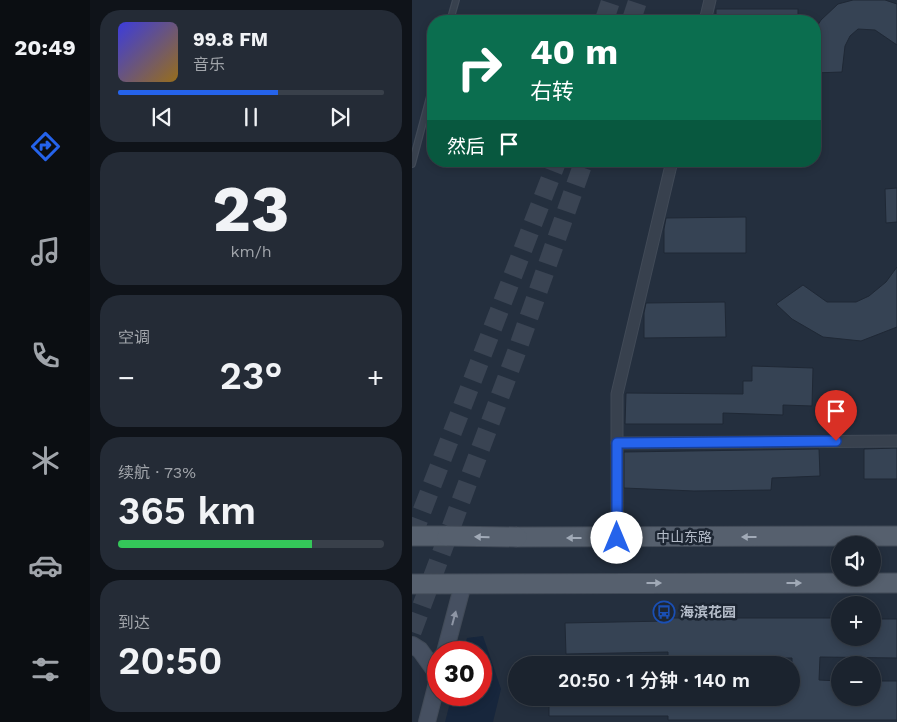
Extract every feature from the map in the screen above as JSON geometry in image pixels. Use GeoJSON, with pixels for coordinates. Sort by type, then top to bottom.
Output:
{"type":"FeatureCollection","features":[{"type":"Feature","properties":{"kind":"main road","name":"中山东路"},"geometry":{"type":"LineString","coordinates":[[412,536],[617,538],[896,536]]}},
{"type":"Feature","properties":{"kind":"main road"},"geometry":{"type":"LineString","coordinates":[[412,584],[896,582]]}},
{"type":"Feature","properties":{"kind":"main road"},"geometry":{"type":"LineString","coordinates":[[448,641],[463,584]]}},
{"type":"Feature","properties":{"kind":"main road"},"geometry":{"type":"LineString","coordinates":[[412,645],[420,650],[427,660]]}},
{"type":"Feature","properties":{"kind":"main road"},"geometry":{"type":"LineString","coordinates":[[427,722],[431,706]]}},
{"type":"Feature","properties":{"kind":"street"},"geometry":{"type":"LineString","coordinates":[[706,15],[710,0]]}},
{"type":"Feature","properties":{"kind":"street"},"geometry":{"type":"LineString","coordinates":[[617,538],[617,394],[671,167]]}},
{"type":"Feature","properties":{"kind":"street"},"geometry":{"type":"LineString","coordinates":[[617,443],[896,441]]}},
{"type":"Feature","properties":{"kind":"lane"},"geometry":{"type":"LineString","coordinates":[[452,15],[456,0]]}},
{"type":"Feature","properties":{"kind":"lane"},"geometry":{"type":"LineString","coordinates":[[412,164],[427,108]]}},
{"type":"Feature","properties":{"kind":"water"},"geometry":{"type":"Polygon","coordinates":[[[483,636],[485,641],[466,641],[467,638],[483,636]]]}},
{"type":"Feature","properties":{"kind":"water"},"geometry":{"type":"Polygon","coordinates":[[[492,662],[501,689],[493,722],[445,722],[449,706],[492,706],[492,662]]]}},
{"type":"Feature","properties":{"kind":"building"},"geometry":{"type":"Polygon","coordinates":[[[853,0],[885,0],[897,4],[897,45],[875,30],[858,29],[850,36],[845,46],[842,72],[821,73],[821,20],[838,4],[853,0]]]}},
{"type":"Feature","properties":{"kind":"building"},"geometry":{"type":"Polygon","coordinates":[[[716,9],[798,9],[798,15],[716,15],[716,9]]]}},
{"type":"Feature","properties":{"kind":"building"},"geometry":{"type":"Polygon","coordinates":[[[897,188],[897,222],[886,223],[885,189],[897,188]]]}},
{"type":"Feature","properties":{"kind":"building"},"geometry":{"type":"Polygon","coordinates":[[[746,217],[746,253],[664,253],[666,218],[746,217]]]}},
{"type":"Feature","properties":{"kind":"building"},"geometry":{"type":"Polygon","coordinates":[[[897,267],[897,327],[861,341],[823,337],[792,319],[776,304],[803,285],[827,302],[856,302],[869,296],[886,282],[897,267]]]}},
{"type":"Feature","properties":{"kind":"building"},"geometry":{"type":"Polygon","coordinates":[[[725,302],[726,337],[644,338],[646,303],[725,302]]]}},
{"type":"Feature","properties":{"kind":"building"},"geometry":{"type":"Polygon","coordinates":[[[752,366],[813,368],[812,406],[783,405],[783,415],[723,413],[723,424],[625,424],[626,393],[743,394],[743,381],[752,381],[752,366]]]}},
{"type":"Feature","properties":{"kind":"building"},"geometry":{"type":"Polygon","coordinates":[[[897,448],[897,479],[864,479],[864,449],[897,448]]]}},
{"type":"Feature","properties":{"kind":"building"},"geometry":{"type":"Polygon","coordinates":[[[819,449],[820,476],[772,478],[771,490],[694,491],[624,488],[624,452],[819,449]]]}},
{"type":"Feature","properties":{"kind":"building"},"geometry":{"type":"Polygon","coordinates":[[[668,618],[831,618],[831,646],[881,646],[881,619],[897,619],[897,658],[881,658],[881,656],[820,657],[819,680],[831,681],[831,706],[881,706],[881,681],[897,681],[897,720],[668,720],[668,716],[549,716],[549,706],[800,706],[800,656],[668,656],[668,652],[566,654],[565,623],[668,621],[668,618]]]}},
{"type":"Feature","properties":{"kind":"tunnel"},"geometry":{"type":"LineString","coordinates":[[606,15],[611,0]]}},
{"type":"Feature","properties":{"kind":"tunnel"},"geometry":{"type":"LineString","coordinates":[[633,15],[638,0]]}},
{"type":"Feature","properties":{"kind":"tunnel"},"geometry":{"type":"LineString","coordinates":[[412,537],[555,167]]}},
{"type":"Feature","properties":{"kind":"tunnel"},"geometry":{"type":"LineString","coordinates":[[412,632],[518,348],[582,167]]}},
{"type":"Feature","properties":{"kind":"place","name":"海滨花园"},"geometry":{"type":"Point","coordinates":[664,612]}},
{"type":"Feature","properties":{"kind":"route"},"geometry":{"type":"LineString","coordinates":[[617,538],[617,443],[836,441]]}}]}
